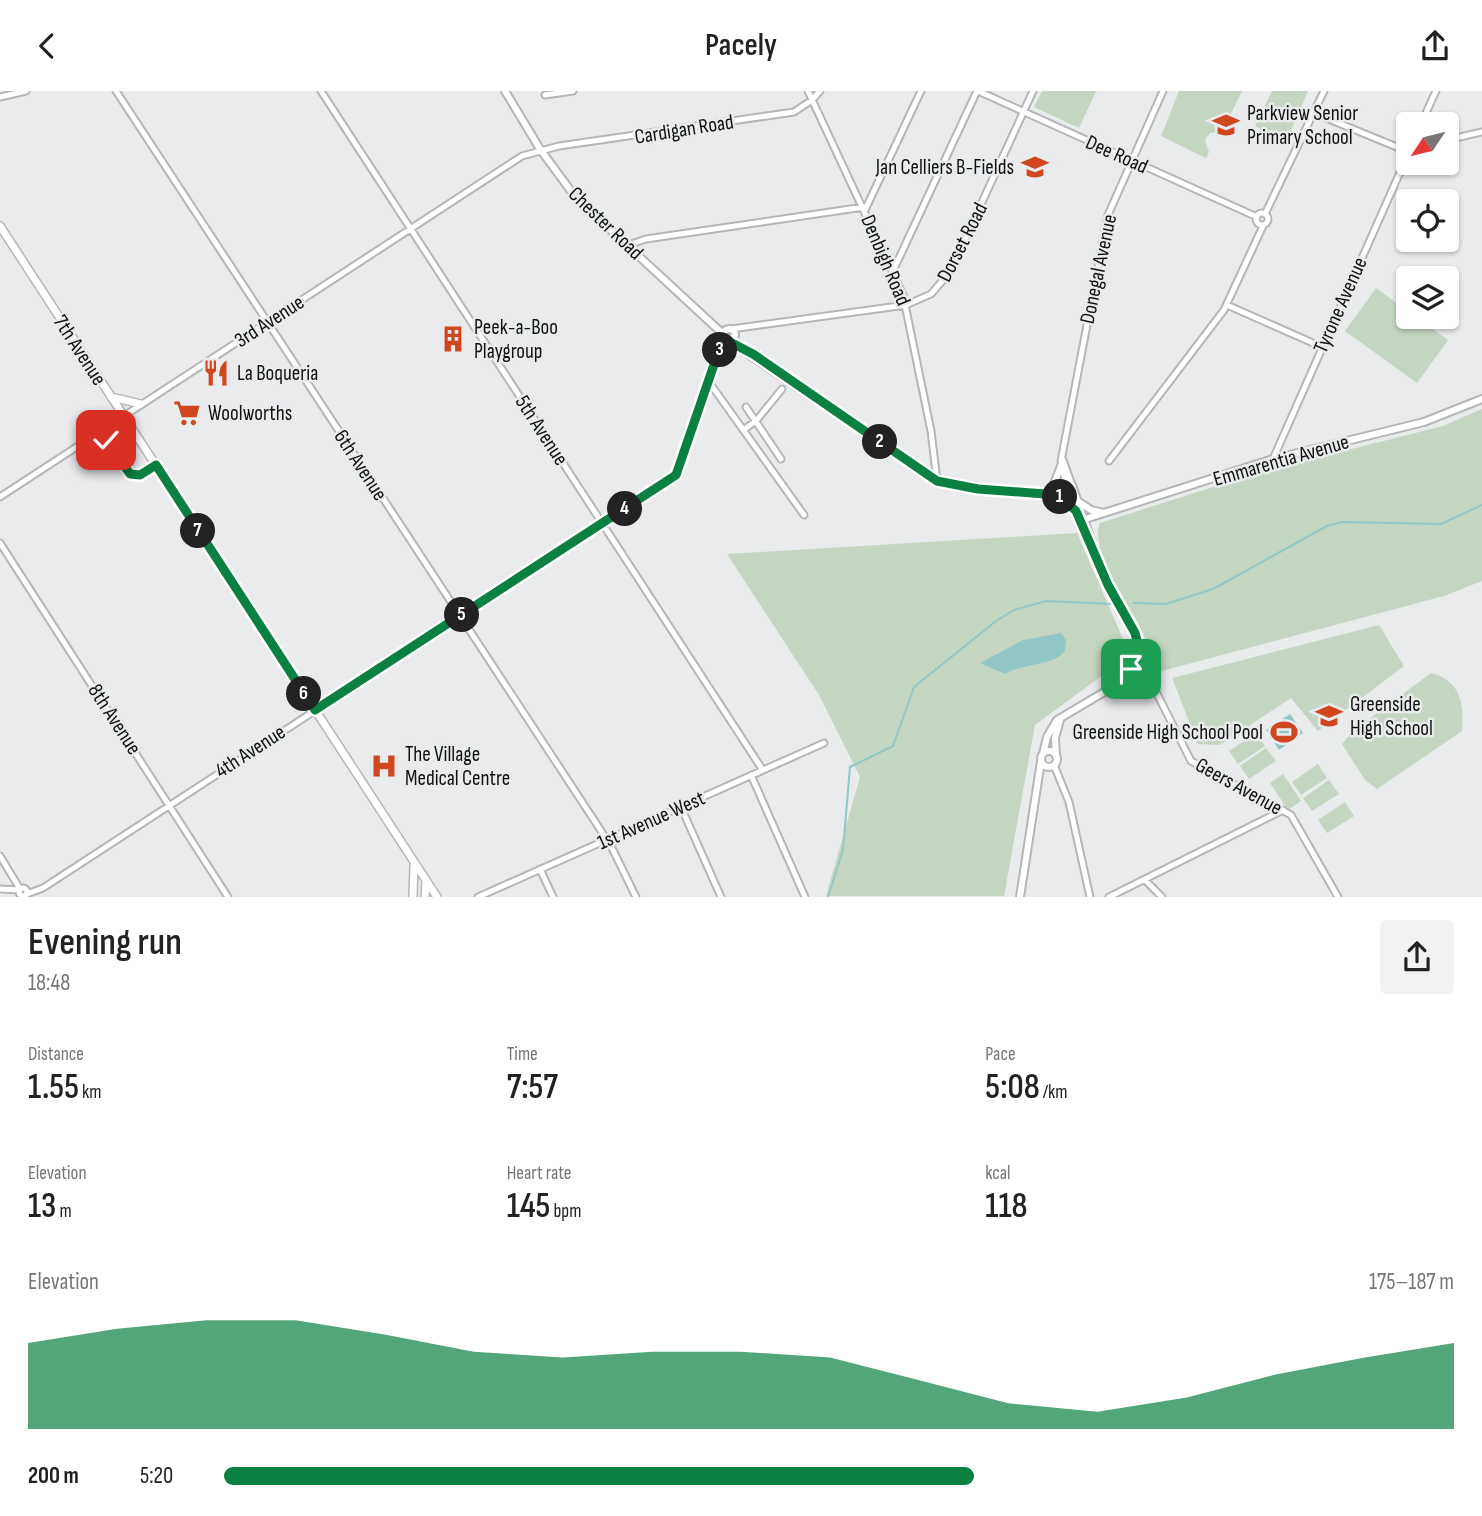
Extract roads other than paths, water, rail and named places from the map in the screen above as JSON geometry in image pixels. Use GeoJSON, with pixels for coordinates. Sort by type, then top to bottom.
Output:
{"type":"FeatureCollection","features":[{"type":"Feature","properties":{"kind":"main road","name":"7th Avenue"},"geometry":{"type":"LineString","coordinates":[[0,226],[437,897]]}},
{"type":"Feature","properties":{"kind":"main road"},"geometry":{"type":"LineString","coordinates":[[111,397],[141,404]]}},
{"type":"Feature","properties":{"kind":"main road"},"geometry":{"type":"LineString","coordinates":[[413,861],[416,878],[413,897]]}},
{"type":"Feature","properties":{"kind":"main road"},"geometry":{"type":"LineString","coordinates":[[425,897],[426,881]]}},
{"type":"Feature","properties":{"kind":"street"},"geometry":{"type":"LineString","coordinates":[[0,97],[26,91]]}},
{"type":"Feature","properties":{"kind":"street","name":"6th Avenue"},"geometry":{"type":"LineString","coordinates":[[116,91],[606,839],[636,897]]}},
{"type":"Feature","properties":{"kind":"street","name":"5th Avenue"},"geometry":{"type":"LineString","coordinates":[[321,91],[762,769]]}},
{"type":"Feature","properties":{"kind":"street","name":"Chester Road"},"geometry":{"type":"LineString","coordinates":[[505,91],[540,149],[576,198],[729,336],[753,354],[937,481],[1042,495],[1070,488]]}},
{"type":"Feature","properties":{"kind":"street"},"geometry":{"type":"LineString","coordinates":[[545,95],[573,91]]}},
{"type":"Feature","properties":{"kind":"street","name":"Denbigh Road"},"geometry":{"type":"LineString","coordinates":[[808,91],[893,271],[906,305],[931,431],[937,481]]}},
{"type":"Feature","properties":{"kind":"street","name":"Cardigan Road"},"geometry":{"type":"LineString","coordinates":[[540,149],[776,115],[798,110],[820,91]]}},
{"type":"Feature","properties":{"kind":"street"},"geometry":{"type":"LineString","coordinates":[[628,245],[646,239],[864,209],[921,91]]}},
{"type":"Feature","properties":{"kind":"street"},"geometry":{"type":"LineString","coordinates":[[893,271],[977,91]]}},
{"type":"Feature","properties":{"kind":"street","name":"Dee Road"},"geometry":{"type":"LineString","coordinates":[[977,91],[1257,217]]}},
{"type":"Feature","properties":{"kind":"street","name":"Dorset Road"},"geometry":{"type":"LineString","coordinates":[[729,336],[746,327],[906,305],[931,295],[950,272],[1033,91]]}},
{"type":"Feature","properties":{"kind":"street","name":"Donegal Avenue"},"geometry":{"type":"LineString","coordinates":[[1070,488],[1061,466],[1062,457],[1108,215],[1163,91]]}},
{"type":"Feature","properties":{"kind":"street"},"geometry":{"type":"LineString","coordinates":[[1263,226],[1258,224],[1257,217],[1265,214],[1324,91]]}},
{"type":"Feature","properties":{"kind":"street"},"geometry":{"type":"LineString","coordinates":[[1426,112],[1436,91]]}},
{"type":"Feature","properties":{"kind":"street"},"geometry":{"type":"LineString","coordinates":[[1314,113],[1396,147]]}},
{"type":"Feature","properties":{"kind":"street"},"geometry":{"type":"LineString","coordinates":[[1460,137],[1482,132]]}},
{"type":"Feature","properties":{"kind":"street","name":"3rd Avenue"},"geometry":{"type":"LineString","coordinates":[[0,497],[410,228],[522,156],[540,149]]}},
{"type":"Feature","properties":{"kind":"street","name":"Tyrone Avenue"},"geometry":{"type":"LineString","coordinates":[[1273,459],[1399,175]]}},
{"type":"Feature","properties":{"kind":"street"},"geometry":{"type":"LineString","coordinates":[[1109,461],[1227,305],[1263,226],[1268,221],[1265,214]]}},
{"type":"Feature","properties":{"kind":"street"},"geometry":{"type":"LineString","coordinates":[[1227,305],[1322,347]]}},
{"type":"Feature","properties":{"kind":"street"},"geometry":{"type":"LineString","coordinates":[[729,336],[718,353],[709,382],[804,515]]}},
{"type":"Feature","properties":{"kind":"street","name":"4th Avenue"},"geometry":{"type":"LineString","coordinates":[[23,893],[36,891],[676,475],[709,382]]}},
{"type":"Feature","properties":{"kind":"street"},"geometry":{"type":"LineString","coordinates":[[743,430],[756,421],[782,389]]}},
{"type":"Feature","properties":{"kind":"street","name":"Emmarentia Avenue"},"geometry":{"type":"LineString","coordinates":[[1082,520],[1273,459],[1424,422],[1482,399]]}},
{"type":"Feature","properties":{"kind":"street"},"geometry":{"type":"LineString","coordinates":[[746,407],[781,459]]}},
{"type":"Feature","properties":{"kind":"street"},"geometry":{"type":"LineString","coordinates":[[100,431],[130,474],[140,475],[156,465]]}},
{"type":"Feature","properties":{"kind":"street"},"geometry":{"type":"LineString","coordinates":[[1062,457],[1076,511]]}},
{"type":"Feature","properties":{"kind":"street"},"geometry":{"type":"LineString","coordinates":[[1061,466],[1054,493],[1076,511],[1082,520]]}},
{"type":"Feature","properties":{"kind":"street"},"geometry":{"type":"LineString","coordinates":[[1020,897],[1042,757],[1051,729],[1061,718],[1133,675],[1141,677],[1146,673],[1130,622],[1116,601],[1098,562],[1078,502],[1070,488]]}},
{"type":"Feature","properties":{"kind":"street"},"geometry":{"type":"LineString","coordinates":[[1078,502],[1091,510],[1106,513]]}},
{"type":"Feature","properties":{"kind":"street","name":"8th Avenue"},"geometry":{"type":"LineString","coordinates":[[0,543],[170,803],[228,897]]}},
{"type":"Feature","properties":{"kind":"street"},"geometry":{"type":"LineString","coordinates":[[1133,675],[1133,664],[1139,648]]}},
{"type":"Feature","properties":{"kind":"street"},"geometry":{"type":"LineString","coordinates":[[1133,664],[1140,661],[1144,664]]}},
{"type":"Feature","properties":{"kind":"street","name":"Geers Avenue"},"geometry":{"type":"LineString","coordinates":[[1146,673],[1191,761],[1283,810],[1297,823],[1338,897]]}},
{"type":"Feature","properties":{"kind":"street"},"geometry":{"type":"LineString","coordinates":[[1039,778],[1052,766],[1056,756],[1056,732],[1061,718]]}},
{"type":"Feature","properties":{"kind":"street","name":"1st Avenue West"},"geometry":{"type":"LineString","coordinates":[[478,897],[824,743]]}},
{"type":"Feature","properties":{"kind":"street"},"geometry":{"type":"LineString","coordinates":[[1042,757],[1050,751],[1056,756]]}},
{"type":"Feature","properties":{"kind":"street"},"geometry":{"type":"LineString","coordinates":[[1042,757],[1052,766],[1069,801],[1090,897]]}},
{"type":"Feature","properties":{"kind":"street"},"geometry":{"type":"LineString","coordinates":[[751,775],[805,897]]}},
{"type":"Feature","properties":{"kind":"street"},"geometry":{"type":"LineString","coordinates":[[681,807],[721,897]]}},
{"type":"Feature","properties":{"kind":"street"},"geometry":{"type":"LineString","coordinates":[[1109,897],[1283,810]]}},
{"type":"Feature","properties":{"kind":"street"},"geometry":{"type":"LineString","coordinates":[[0,856],[23,893]]}},
{"type":"Feature","properties":{"kind":"street"},"geometry":{"type":"LineString","coordinates":[[540,869],[553,897]]}},
{"type":"Feature","properties":{"kind":"street"},"geometry":{"type":"LineString","coordinates":[[1145,880],[1162,897]]}},
{"type":"Feature","properties":{"kind":"street"},"geometry":{"type":"LineString","coordinates":[[3,890],[23,893]]}},
{"type":"Feature","properties":{"kind":"water"},"geometry":{"type":"Polygon","coordinates":[[[1061,633],[1066,640],[1065,650],[1047,662],[1005,674],[980,663],[1023,640],[1061,633]]]}},
{"type":"Feature","properties":{"kind":"water","name":"Greenside High School Pool"},"geometry":{"type":"Polygon","coordinates":[[[1290,714],[1303,733],[1279,750],[1266,730],[1290,714]]]}},
{"type":"Feature","properties":{"kind":"waterway"},"geometry":{"type":"LineString","coordinates":[[1134,603],[1166,604],[1213,589],[1327,526],[1341,522],[1441,524],[1482,505]]}},
{"type":"Feature","properties":{"kind":"waterway"},"geometry":{"type":"LineString","coordinates":[[828,897],[843,850],[850,767],[893,746],[914,687],[996,621],[1014,610],[1046,601],[1110,604]]}},
{"type":"Feature","properties":{"kind":"place","name":"Parkview Senior Primary School"},"geometry":{"type":"Point","coordinates":[1226,125]}},
{"type":"Feature","properties":{"kind":"place","name":"Jan Celliers B-Fields"},"geometry":{"type":"Point","coordinates":[1035,167]}},
{"type":"Feature","properties":{"kind":"place","name":"Peek-a-Boo Playgroup"},"geometry":{"type":"Point","coordinates":[453,339]}},
{"type":"Feature","properties":{"kind":"place","name":"La Boqueria"},"geometry":{"type":"Point","coordinates":[216,373]}},
{"type":"Feature","properties":{"kind":"place","name":"Woolworths"},"geometry":{"type":"Point","coordinates":[187,413]}},
{"type":"Feature","properties":{"kind":"place","name":"Greenside High School"},"geometry":{"type":"Point","coordinates":[1329,716]}},
{"type":"Feature","properties":{"kind":"place","name":"Greenside High School Pool"},"geometry":{"type":"Point","coordinates":[1284,732]}},
{"type":"Feature","properties":{"kind":"place","name":"The Village Medical Centre"},"geometry":{"type":"Point","coordinates":[384,766]}}]}
